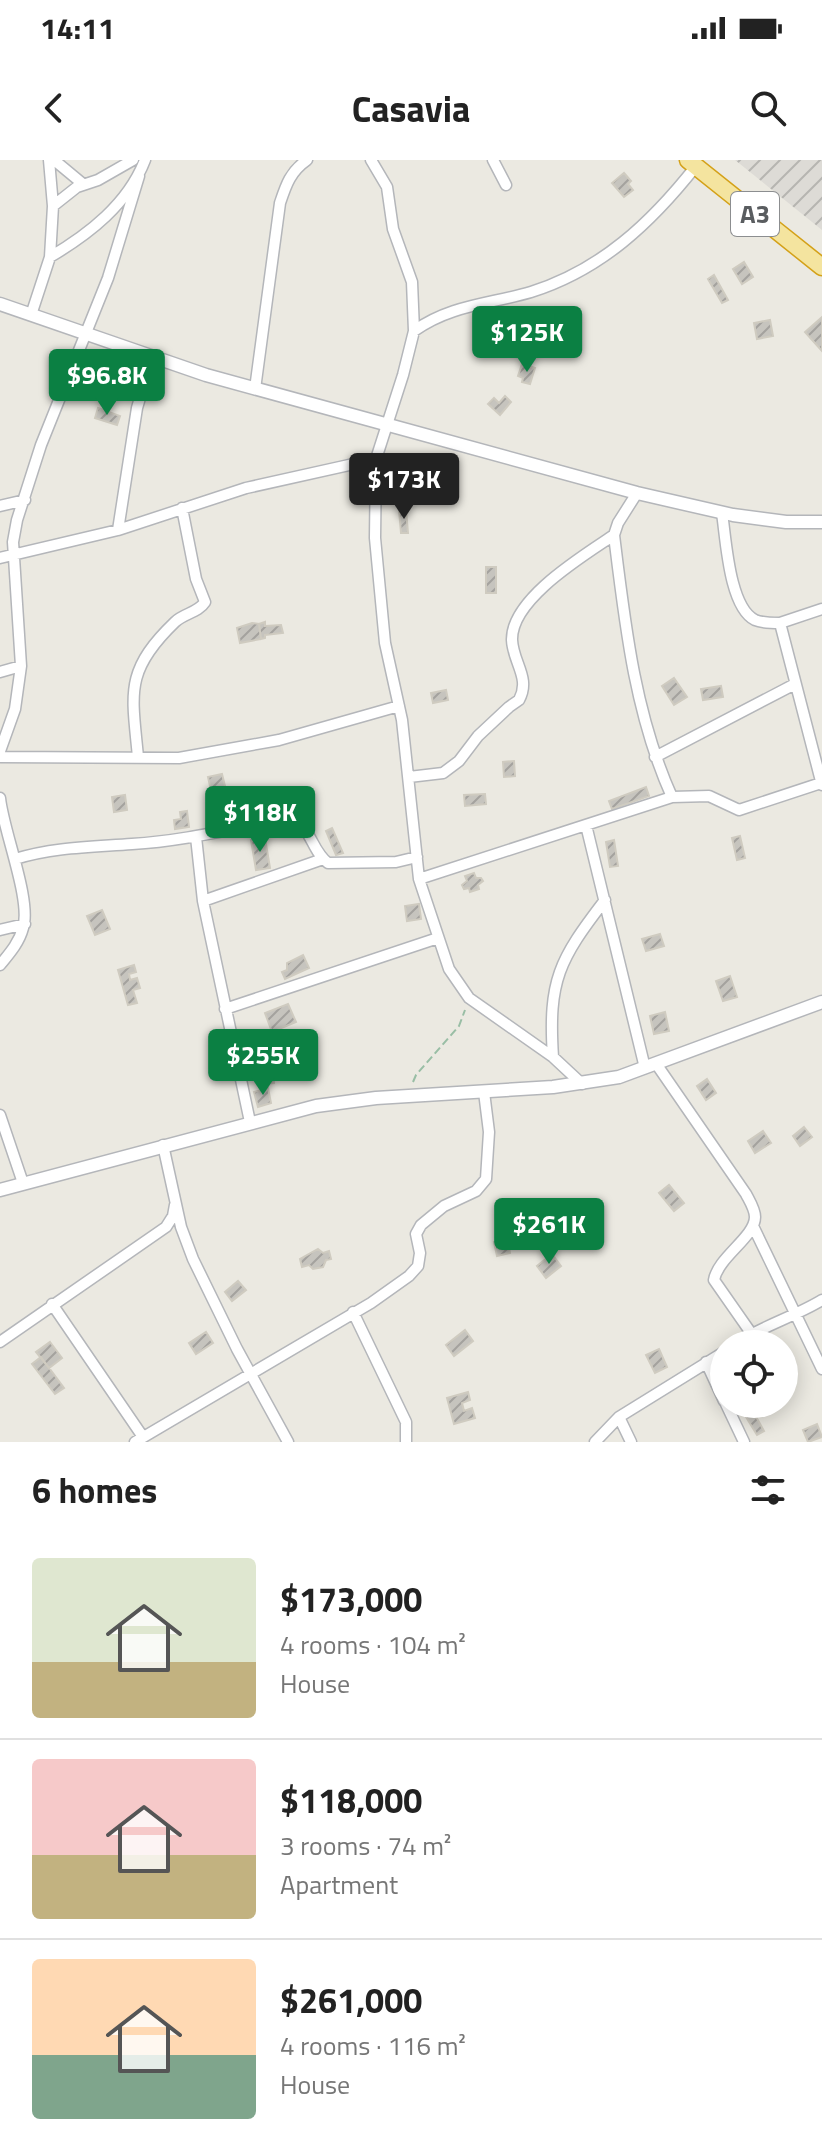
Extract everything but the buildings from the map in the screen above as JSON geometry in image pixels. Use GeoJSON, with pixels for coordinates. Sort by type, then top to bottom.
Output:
{"type":"FeatureCollection","features":[{"type":"Feature","properties":{"kind":"highway","name":"A3"},"geometry":{"type":"LineString","coordinates":[[692,163],[822,267]]}},
{"type":"Feature","properties":{"kind":"street"},"geometry":{"type":"LineString","coordinates":[[52,160],[83,184]]}},
{"type":"Feature","properties":{"kind":"street"},"geometry":{"type":"LineString","coordinates":[[31,315],[50,257],[52,160]]}},
{"type":"Feature","properties":{"kind":"street"},"geometry":{"type":"LineString","coordinates":[[53,206],[83,184],[98,180],[133,160]]}},
{"type":"Feature","properties":{"kind":"street"},"geometry":{"type":"LineString","coordinates":[[145,160],[108,278],[41,445],[13,542],[21,666],[15,709],[0,754],[179,758],[279,740],[399,706]]}},
{"type":"Feature","properties":{"kind":"street"},"geometry":{"type":"LineString","coordinates":[[255,389],[280,203],[294,169],[307,160]]}},
{"type":"Feature","properties":{"kind":"street"},"geometry":{"type":"LineString","coordinates":[[371,160],[387,187],[393,229],[412,282],[414,331],[376,459],[375,538],[385,643],[399,706],[419,879],[449,969],[469,998],[553,1057],[582,1084]]}},
{"type":"Feature","properties":{"kind":"street"},"geometry":{"type":"LineString","coordinates":[[493,160],[506,185]]}},
{"type":"Feature","properties":{"kind":"street"},"geometry":{"type":"LineString","coordinates":[[414,331],[453,309],[530,292],[593,265],[641,229],[692,163]]}},
{"type":"Feature","properties":{"kind":"street"},"geometry":{"type":"LineString","coordinates":[[50,257],[92,230],[139,176]]}},
{"type":"Feature","properties":{"kind":"street"},"geometry":{"type":"LineString","coordinates":[[0,304],[255,389],[637,493],[722,513],[786,522],[822,522]]}},
{"type":"Feature","properties":{"kind":"street"},"geometry":{"type":"LineString","coordinates":[[118,530],[137,408],[152,357]]}},
{"type":"Feature","properties":{"kind":"street"},"geometry":{"type":"LineString","coordinates":[[0,558],[118,530],[246,488],[376,459]]}},
{"type":"Feature","properties":{"kind":"street"},"geometry":{"type":"LineString","coordinates":[[637,493],[614,535],[628,652],[655,757],[672,797]]}},
{"type":"Feature","properties":{"kind":"street"},"geometry":{"type":"LineString","coordinates":[[0,506],[25,500]]}},
{"type":"Feature","properties":{"kind":"street"},"geometry":{"type":"LineString","coordinates":[[138,757],[133,686],[138,669],[176,621],[205,602],[196,579],[182,508]]}},
{"type":"Feature","properties":{"kind":"street"},"geometry":{"type":"LineString","coordinates":[[722,513],[736,597],[745,612],[754,619],[780,623],[822,609]]}},
{"type":"Feature","properties":{"kind":"street"},"geometry":{"type":"LineString","coordinates":[[409,777],[443,773],[459,761],[478,736],[519,700],[525,682],[512,641],[516,619],[525,605],[567,568],[614,535]]}},
{"type":"Feature","properties":{"kind":"street"},"geometry":{"type":"LineString","coordinates":[[419,879],[672,797],[709,796],[739,810],[822,784],[780,623]]}},
{"type":"Feature","properties":{"kind":"street"},"geometry":{"type":"LineString","coordinates":[[0,672],[21,666]]}},
{"type":"Feature","properties":{"kind":"street"},"geometry":{"type":"LineString","coordinates":[[655,757],[795,684]]}},
{"type":"Feature","properties":{"kind":"street"},"geometry":{"type":"LineString","coordinates":[[0,798],[0,809],[15,859],[25,924],[17,944],[0,965]]}},
{"type":"Feature","properties":{"kind":"street"},"geometry":{"type":"LineString","coordinates":[[15,859],[61,848],[132,845],[196,837],[286,819],[296,820],[308,833],[323,859]]}},
{"type":"Feature","properties":{"kind":"street"},"geometry":{"type":"LineString","coordinates":[[586,825],[651,1067],[746,1194],[755,1217],[753,1226],[720,1265],[714,1280],[749,1330]]}},
{"type":"Feature","properties":{"kind":"street"},"geometry":{"type":"LineString","coordinates":[[196,837],[203,901],[250,1122]]}},
{"type":"Feature","properties":{"kind":"street"},"geometry":{"type":"LineString","coordinates":[[203,901],[323,859],[338,864],[396,862],[417,857]]}},
{"type":"Feature","properties":{"kind":"street"},"geometry":{"type":"LineString","coordinates":[[553,1057],[552,1005],[557,978],[565,956],[605,900]]}},
{"type":"Feature","properties":{"kind":"street"},"geometry":{"type":"LineString","coordinates":[[0,930],[25,924]]}},
{"type":"Feature","properties":{"kind":"street"},"geometry":{"type":"LineString","coordinates":[[225,1009],[438,938]]}},
{"type":"Feature","properties":{"kind":"street"},"geometry":{"type":"LineString","coordinates":[[0,1190],[316,1106],[582,1084],[619,1077],[822,1002]]}},
{"type":"Feature","properties":{"kind":"street"},"geometry":{"type":"LineString","coordinates":[[52,1304],[140,1440],[392,1290],[418,1266],[420,1253],[416,1234],[428,1218],[444,1206],[476,1191],[486,1179],[489,1132],[484,1092]]}},
{"type":"Feature","properties":{"kind":"street"},"geometry":{"type":"LineString","coordinates":[[0,1115],[23,1183]]}},
{"type":"Feature","properties":{"kind":"street"},"geometry":{"type":"LineString","coordinates":[[163,1145],[193,1259],[288,1442]]}},
{"type":"Feature","properties":{"kind":"street"},"geometry":{"type":"LineString","coordinates":[[0,1342],[166,1227],[176,1203]]}},
{"type":"Feature","properties":{"kind":"street"},"geometry":{"type":"LineString","coordinates":[[753,1226],[822,1369]]}},
{"type":"Feature","properties":{"kind":"street"},"geometry":{"type":"LineString","coordinates":[[758,1330],[796,1315],[822,1300]]}},
{"type":"Feature","properties":{"kind":"street"},"geometry":{"type":"LineString","coordinates":[[353,1312],[406,1422],[406,1442]]}},
{"type":"Feature","properties":{"kind":"street"},"geometry":{"type":"LineString","coordinates":[[595,1442],[619,1417],[710,1360]]}},
{"type":"Feature","properties":{"kind":"street"},"geometry":{"type":"LineString","coordinates":[[706,1362],[710,1370]]}},
{"type":"Feature","properties":{"kind":"street"},"geometry":{"type":"LineString","coordinates":[[619,1417],[631,1442]]}},
{"type":"Feature","properties":{"kind":"street"},"geometry":{"type":"LineString","coordinates":[[733,1418],[744,1442]]}},
{"type":"Feature","properties":{"kind":"path"},"geometry":{"type":"LineString","coordinates":[[409,1096],[416,1075],[459,1026],[469,998]]}},
{"type":"Feature","properties":{"kind":"shaded area"},"geometry":{"type":"Polygon","coordinates":[[[735,160],[822,160],[822,230],[735,160]]]}}]}
